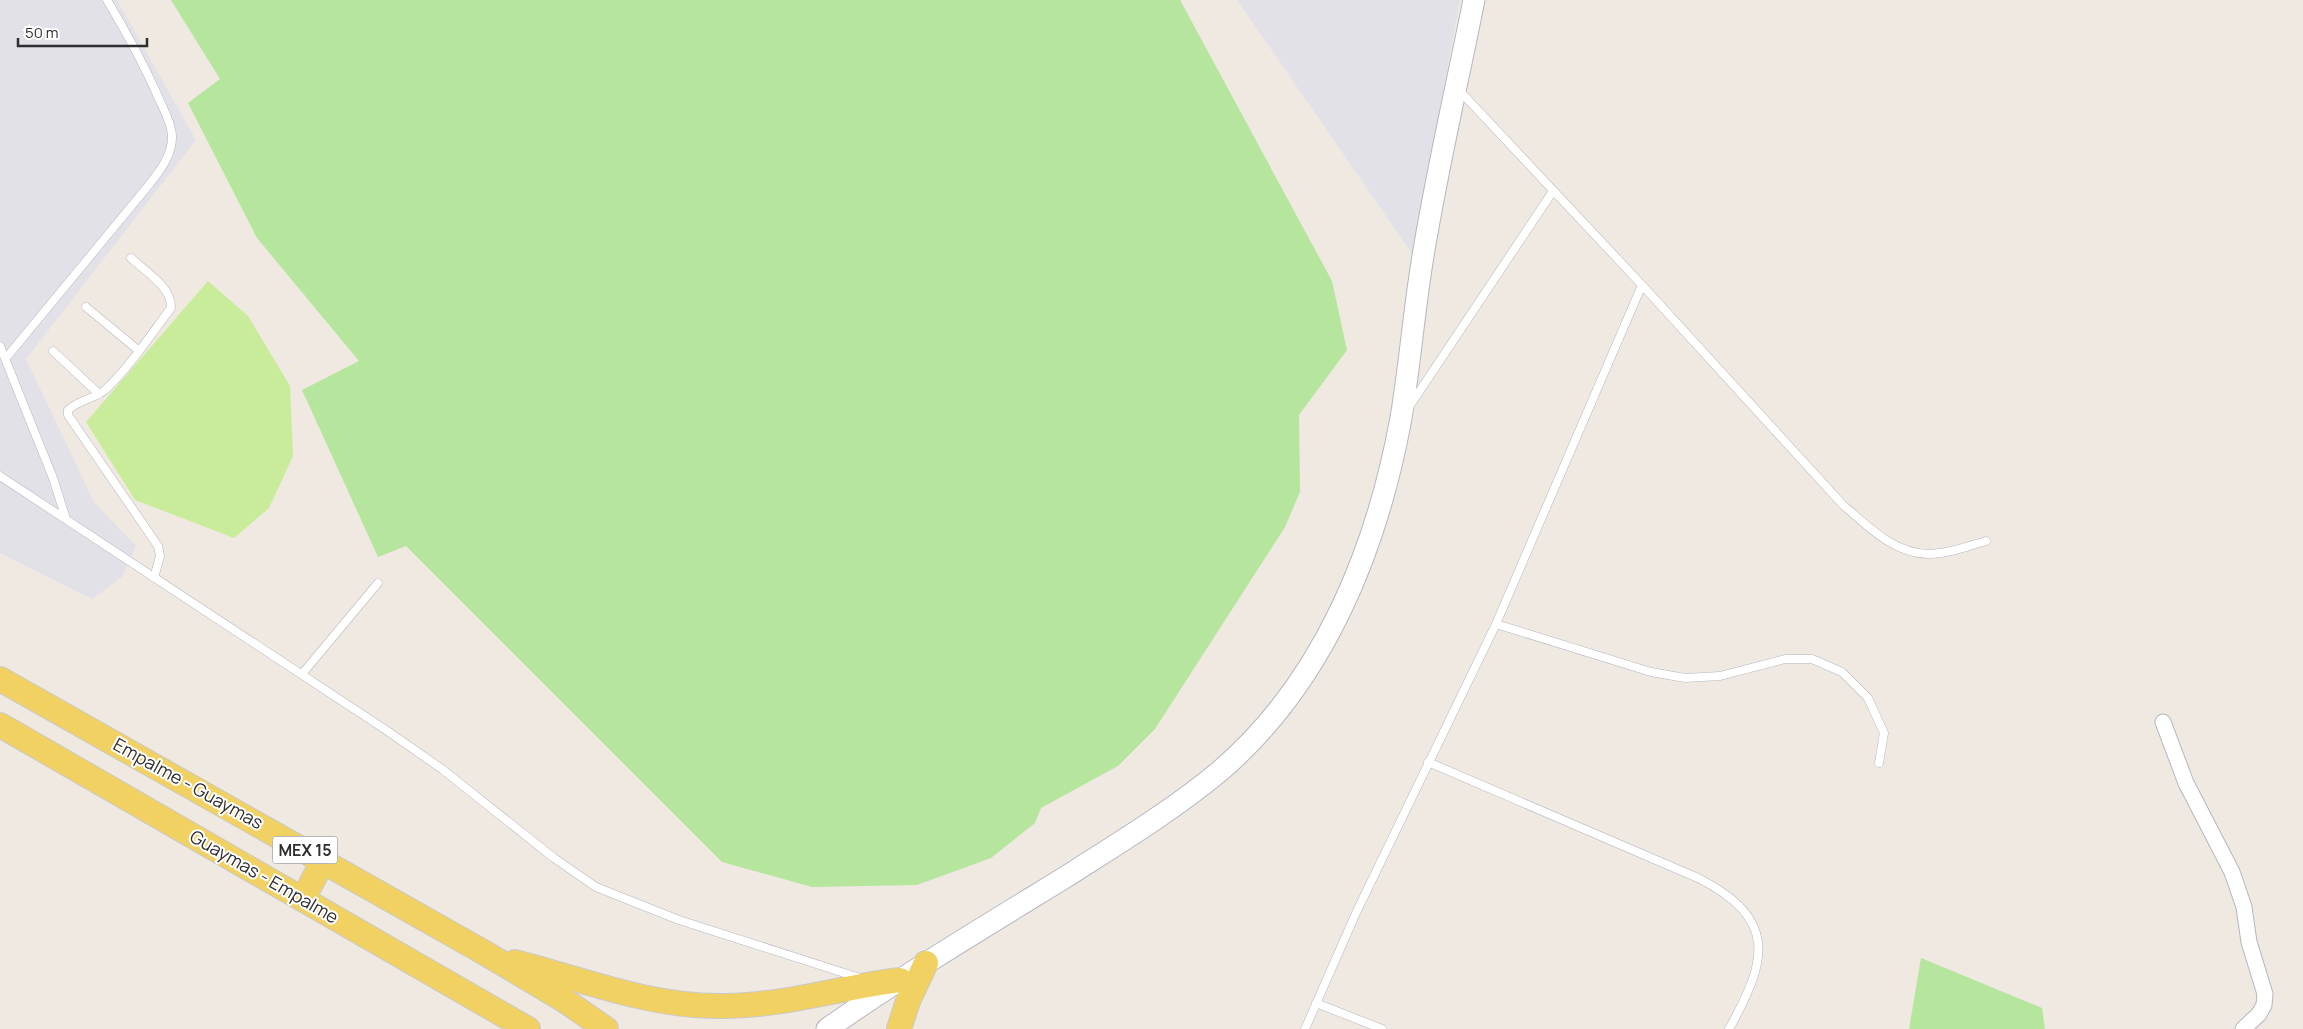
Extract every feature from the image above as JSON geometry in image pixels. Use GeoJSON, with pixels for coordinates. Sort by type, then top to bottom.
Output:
{"type":"FeatureCollection","features":[{"type":"Feature","properties":{"kind":"main road"},"geometry":{"type":"LineString","coordinates":[[827,1029],[926,963],[1124,840],[1220,770],[1251,740],[1293,691],[1326,639],[1349,596],[1368,547],[1382,500],[1401,418],[1423,256],[1474,0]]}},
{"type":"Feature","properties":{"kind":"main road","name":"Empalme - Guaymas"},"geometry":{"type":"LineString","coordinates":[[0,679],[485,953],[564,1000],[606,1029]]}},
{"type":"Feature","properties":{"kind":"main road","name":"Guaymas - Empalme"},"geometry":{"type":"LineString","coordinates":[[0,726],[528,1029]]}},
{"type":"Feature","properties":{"kind":"main road"},"geometry":{"type":"LineString","coordinates":[[303,899],[324,861]]}},
{"type":"Feature","properties":{"kind":"main road"},"geometry":{"type":"LineString","coordinates":[[485,953],[640,998],[679,1004],[723,1006],[776,1002],[874,983],[900,980]]}},
{"type":"Feature","properties":{"kind":"main road"},"geometry":{"type":"LineString","coordinates":[[899,1029],[908,1001],[926,963]]}},
{"type":"Feature","properties":{"kind":"street"},"geometry":{"type":"LineString","coordinates":[[2164,722],[2186,783],[2232,872],[2244,907],[2249,942],[2264,994],[2264,1005],[2259,1014],[2243,1029]]}},
{"type":"Feature","properties":{"kind":"lane"},"geometry":{"type":"LineString","coordinates":[[6,358],[148,186],[164,165],[170,149],[172,135],[168,118],[145,68],[107,0]]}},
{"type":"Feature","properties":{"kind":"lane"},"geometry":{"type":"LineString","coordinates":[[1457,88],[1843,505],[1874,531],[1900,548],[1929,554],[1986,541]]}},
{"type":"Feature","properties":{"kind":"lane"},"geometry":{"type":"LineString","coordinates":[[1401,418],[1553,190]]}},
{"type":"Feature","properties":{"kind":"lane"},"geometry":{"type":"LineString","coordinates":[[131,258],[168,292],[172,300],[172,308],[99,394],[72,406],[68,410],[68,415],[158,546],[160,556],[154,578]]}},
{"type":"Feature","properties":{"kind":"lane"},"geometry":{"type":"LineString","coordinates":[[1304,1029],[1428,762],[1496,624],[1642,286]]}},
{"type":"Feature","properties":{"kind":"lane"},"geometry":{"type":"LineString","coordinates":[[86,307],[138,350]]}},
{"type":"Feature","properties":{"kind":"lane"},"geometry":{"type":"LineString","coordinates":[[0,346],[53,478],[66,519]]}},
{"type":"Feature","properties":{"kind":"lane"},"geometry":{"type":"LineString","coordinates":[[53,350],[99,394]]}},
{"type":"Feature","properties":{"kind":"lane"},"geometry":{"type":"LineString","coordinates":[[0,476],[302,674],[442,769],[554,858],[596,886],[679,920],[874,983]]}},
{"type":"Feature","properties":{"kind":"lane"},"geometry":{"type":"LineString","coordinates":[[302,674],[378,583]]}},
{"type":"Feature","properties":{"kind":"lane"},"geometry":{"type":"LineString","coordinates":[[1496,624],[1651,672],[1685,678],[1720,676],[1785,660],[1812,659],[1842,672],[1868,698],[1884,732],[1879,763]]}},
{"type":"Feature","properties":{"kind":"lane"},"geometry":{"type":"LineString","coordinates":[[1428,762],[1698,878],[1721,890],[1738,903],[1751,922],[1758,943],[1758,965],[1748,995],[1729,1029]]}},
{"type":"Feature","properties":{"kind":"lane"},"geometry":{"type":"LineString","coordinates":[[1316,1003],[1382,1029]]}},
{"type":"Feature","properties":{"kind":"shaded area"},"geometry":{"type":"Polygon","coordinates":[[[0,0],[117,0],[196,140],[26,359],[94,502],[136,546],[122,577],[92,599],[0,553],[0,0]]]}},
{"type":"Feature","properties":{"kind":"shaded area"},"geometry":{"type":"Polygon","coordinates":[[[1237,0],[1460,0],[1413,255],[1237,0]]]}},
{"type":"Feature","properties":{"kind":"green space"},"geometry":{"type":"Polygon","coordinates":[[[171,0],[1180,0],[1332,281],[1347,350],[1299,415],[1300,492],[1285,527],[1155,729],[1118,766],[1041,808],[1035,823],[991,858],[917,885],[812,887],[722,862],[406,546],[378,557],[302,390],[359,361],[257,238],[188,103],[220,79],[171,0]]]}},
{"type":"Feature","properties":{"kind":"green space"},"geometry":{"type":"Polygon","coordinates":[[[208,281],[248,316],[290,386],[293,456],[269,508],[234,538],[135,500],[86,422],[208,281]]]}},
{"type":"Feature","properties":{"kind":"green space"},"geometry":{"type":"Polygon","coordinates":[[[1921,958],[2042,1008],[2045,1029],[1909,1029],[1921,958]]]}}]}
